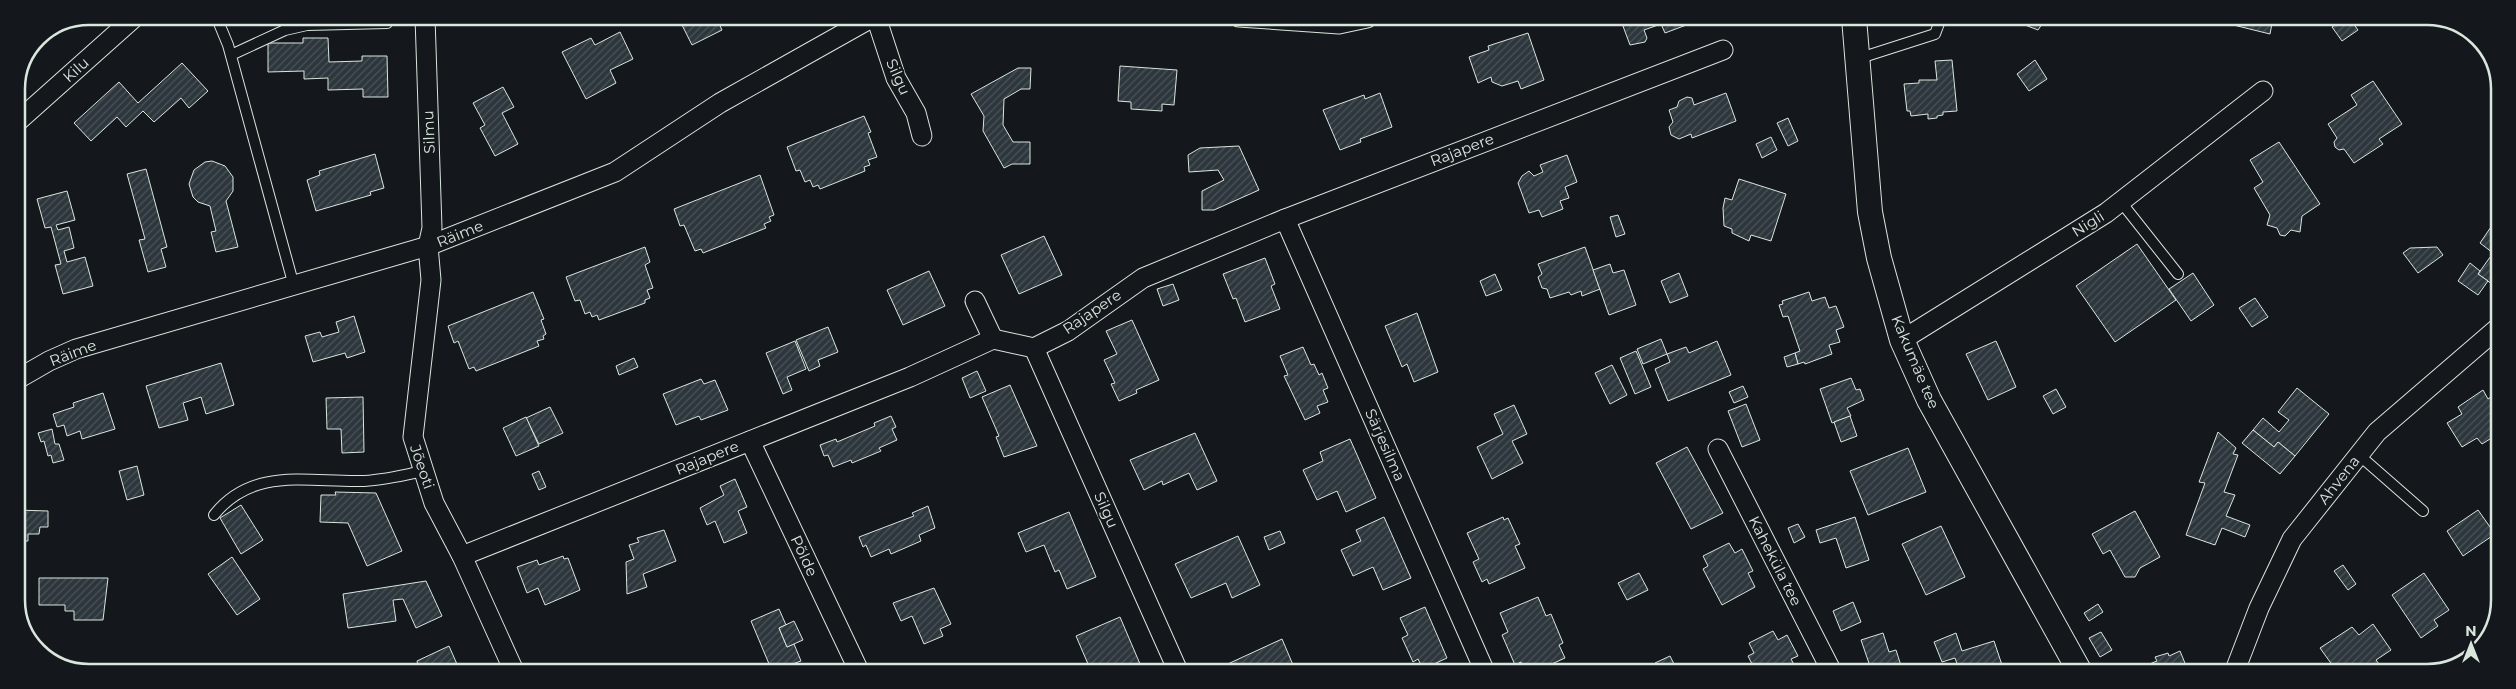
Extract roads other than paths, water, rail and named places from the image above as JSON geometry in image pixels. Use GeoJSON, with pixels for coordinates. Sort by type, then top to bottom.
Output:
{"type":"FeatureCollection","features":[{"type":"Feature","properties":{"kind":"street","name":"Kilu"},"geometry":{"type":"LineString","coordinates":[[25,115],[126,25]]}},
{"type":"Feature","properties":{"kind":"street","name":"Silmu"},"geometry":{"type":"LineString","coordinates":[[425,25],[432,228],[428,246]]}},
{"type":"Feature","properties":{"kind":"street","name":"Räime"},"geometry":{"type":"LineString","coordinates":[[25,375],[48,361],[76,349],[428,246],[615,172],[720,103],[861,25]]}},
{"type":"Feature","properties":{"kind":"street","name":"Silgu"},"geometry":{"type":"LineString","coordinates":[[878,25],[896,78],[916,113],[922,136]]}},
{"type":"Feature","properties":{"kind":"street","name":"Kakumäe tee"},"geometry":{"type":"LineString","coordinates":[[1855,25],[1870,212],[1886,285],[1902,340],[1929,400],[2076,664]]}},
{"type":"Feature","properties":{"kind":"street","name":"Rajapere"},"geometry":{"type":"LineString","coordinates":[[1034,348],[1068,331],[1143,278],[1285,218],[1723,50]]}},
{"type":"Feature","properties":{"kind":"street","name":"Nigli"},"geometry":{"type":"LineString","coordinates":[[1902,340],[2106,213],[2263,91]]}},
{"type":"Feature","properties":{"kind":"street","name":"Särjesilma"},"geometry":{"type":"LineString","coordinates":[[1285,218],[1481,664]]}},
{"type":"Feature","properties":{"kind":"street","name":"Jõeoti"},"geometry":{"type":"LineString","coordinates":[[428,246],[431,280],[412,437],[434,502],[462,556],[511,664]]}},
{"type":"Feature","properties":{"kind":"street"},"geometry":{"type":"LineString","coordinates":[[976,302],[993,339],[1034,348]]}},
{"type":"Feature","properties":{"kind":"street","name":"Ahvena"},"geometry":{"type":"LineString","coordinates":[[2237,664],[2259,608],[2292,539],[2377,432],[2491,334]]}},
{"type":"Feature","properties":{"kind":"street","name":"Rajapere"},"geometry":{"type":"LineString","coordinates":[[462,556],[910,377],[993,339]]}},
{"type":"Feature","properties":{"kind":"street","name":"Silgu"},"geometry":{"type":"LineString","coordinates":[[1034,348],[1174,664]]}},
{"type":"Feature","properties":{"kind":"street","name":"Põlde"},"geometry":{"type":"LineString","coordinates":[[750,441],[856,664]]}},
{"type":"Feature","properties":{"kind":"street","name":"Kaheküla tee"},"geometry":{"type":"LineString","coordinates":[[1718,449],[1828,664]]}},
{"type":"Feature","properties":{"kind":"lane"},"geometry":{"type":"LineString","coordinates":[[219,25],[231,55],[294,286]]}},
{"type":"Feature","properties":{"kind":"lane"},"geometry":{"type":"LineString","coordinates":[[231,55],[285,30],[307,25]]}},
{"type":"Feature","properties":{"kind":"lane"},"geometry":{"type":"LineString","coordinates":[[1857,59],[1935,34],[1938,25]]}},
{"type":"Feature","properties":{"kind":"lane"},"geometry":{"type":"LineString","coordinates":[[2121,202],[2178,274]]}},
{"type":"Feature","properties":{"kind":"lane"},"geometry":{"type":"LineString","coordinates":[[2359,455],[2423,511]]}},
{"type":"Feature","properties":{"kind":"lane"},"geometry":{"type":"LineString","coordinates":[[214,515],[224,502],[244,490],[278,479],[361,481],[424,471]]}}]}
